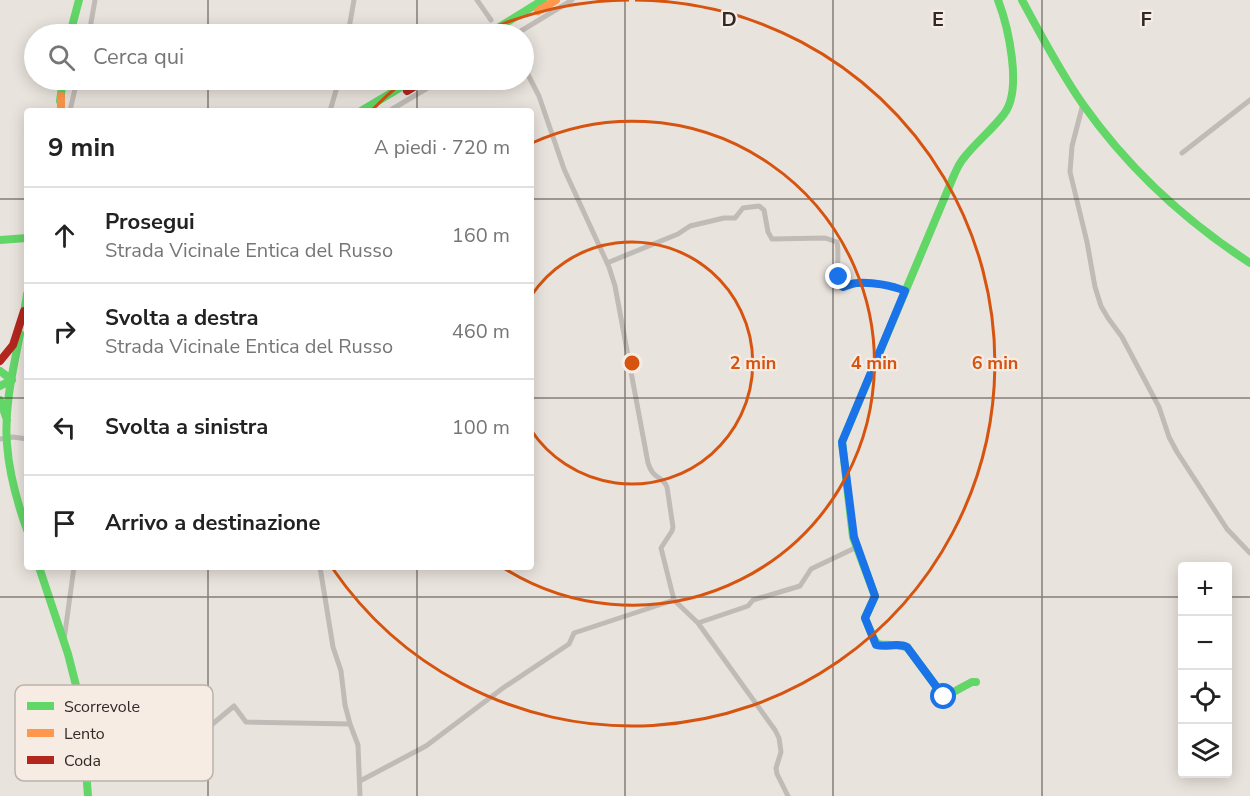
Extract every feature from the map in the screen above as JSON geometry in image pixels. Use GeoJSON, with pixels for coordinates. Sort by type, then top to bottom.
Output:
{"type":"FeatureCollection","features":[{"type":"Feature","properties":{"kind":"main road"},"geometry":{"type":"LineString","coordinates":[[73,24],[79,0]]}},
{"type":"Feature","properties":{"kind":"main road"},"geometry":{"type":"LineString","coordinates":[[504,24],[543,0]]}},
{"type":"Feature","properties":{"kind":"main road"},"geometry":{"type":"LineString","coordinates":[[516,24],[556,0]]}},
{"type":"Feature","properties":{"kind":"main road"},"geometry":{"type":"LineString","coordinates":[[976,682],[944,697],[907,647],[876,645],[865,618],[875,596],[857,547],[851,519],[842,442],[962,160],[1006,112],[1013,77],[1012,55],[1004,16],[998,0]]}},
{"type":"Feature","properties":{"kind":"main road"},"geometry":{"type":"LineString","coordinates":[[1022,0],[1049,51],[1083,104],[1118,149],[1160,193],[1187,217],[1250,263]]}},
{"type":"Feature","properties":{"kind":"main road"},"geometry":{"type":"LineString","coordinates":[[59,108],[62,90]]}},
{"type":"Feature","properties":{"kind":"main road"},"geometry":{"type":"LineString","coordinates":[[366,108],[396,90]]}},
{"type":"Feature","properties":{"kind":"main road"},"geometry":{"type":"LineString","coordinates":[[378,108],[408,90]]}},
{"type":"Feature","properties":{"kind":"main road"},"geometry":{"type":"LineString","coordinates":[[0,240],[24,238]]}},
{"type":"Feature","properties":{"kind":"main road"},"geometry":{"type":"LineString","coordinates":[[0,247],[24,245]]}},
{"type":"Feature","properties":{"kind":"main road"},"geometry":{"type":"LineString","coordinates":[[0,361],[6,357],[12,347],[24,310]]}},
{"type":"Feature","properties":{"kind":"main road"},"geometry":{"type":"LineString","coordinates":[[24,310],[7,420],[2,436],[12,482],[24,520]]}},
{"type":"Feature","properties":{"kind":"main road"},"geometry":{"type":"LineString","coordinates":[[0,371],[12,380]]}},
{"type":"Feature","properties":{"kind":"main road"},"geometry":{"type":"LineString","coordinates":[[0,386],[12,380]]}},
{"type":"Feature","properties":{"kind":"main road"},"geometry":{"type":"LineString","coordinates":[[0,400],[7,420]]}},
{"type":"Feature","properties":{"kind":"main road"},"geometry":{"type":"LineString","coordinates":[[40,570],[76,685]]}},
{"type":"Feature","properties":{"kind":"main road"},"geometry":{"type":"LineString","coordinates":[[87,781],[88,796]]}},
{"type":"Feature","properties":{"kind":"street"},"geometry":{"type":"LineString","coordinates":[[91,24],[95,0]]}},
{"type":"Feature","properties":{"kind":"street"},"geometry":{"type":"LineString","coordinates":[[350,24],[354,0]]}},
{"type":"Feature","properties":{"kind":"street"},"geometry":{"type":"LineString","coordinates":[[477,0],[491,20]]}},
{"type":"Feature","properties":{"kind":"street"},"geometry":{"type":"LineString","coordinates":[[532,24],[572,0]]}},
{"type":"Feature","properties":{"kind":"street"},"geometry":{"type":"LineString","coordinates":[[534,86],[564,169],[607,263],[621,308],[629,367],[648,463],[654,476],[664,482],[667,487],[673,527],[661,548],[674,600],[698,624],[779,738],[781,752],[776,768],[788,796]]}},
{"type":"Feature","properties":{"kind":"street"},"geometry":{"type":"LineString","coordinates":[[71,108],[75,90]]}},
{"type":"Feature","properties":{"kind":"street"},"geometry":{"type":"LineString","coordinates":[[331,108],[336,90]]}},
{"type":"Feature","properties":{"kind":"street"},"geometry":{"type":"LineString","coordinates":[[394,108],[424,90]]}},
{"type":"Feature","properties":{"kind":"street"},"geometry":{"type":"LineString","coordinates":[[1182,153],[1250,100]]}},
{"type":"Feature","properties":{"kind":"street"},"geometry":{"type":"LineString","coordinates":[[1083,104],[1072,146],[1070,172],[1101,306],[1122,337],[1159,407],[1169,437],[1177,452],[1227,529],[1250,553]]}},
{"type":"Feature","properties":{"kind":"street"},"geometry":{"type":"LineString","coordinates":[[607,263],[678,234],[690,226],[735,218],[743,208],[759,206],[764,210],[768,232],[772,239],[825,238],[837,242],[838,274],[840,285],[843,287],[854,282],[888,286],[905,291]]}},
{"type":"Feature","properties":{"kind":"street"},"geometry":{"type":"LineString","coordinates":[[2,436],[24,439]]}},
{"type":"Feature","properties":{"kind":"street"},"geometry":{"type":"LineString","coordinates":[[698,624],[748,606],[753,600],[800,586],[811,569],[857,547]]}},
{"type":"Feature","properties":{"kind":"street"},"geometry":{"type":"LineString","coordinates":[[64,642],[74,570]]}},
{"type":"Feature","properties":{"kind":"street"},"geometry":{"type":"LineString","coordinates":[[320,570],[333,647],[341,671],[350,724],[358,746],[360,796]]}},
{"type":"Feature","properties":{"kind":"street"},"geometry":{"type":"LineString","coordinates":[[360,781],[426,746],[503,688],[569,644],[574,633],[674,600]]}},
{"type":"Feature","properties":{"kind":"street"},"geometry":{"type":"LineString","coordinates":[[213,724],[234,706],[246,722],[350,724]]}},
{"type":"Feature","properties":{"kind":"traffic: fast"},"geometry":{"type":"LineString","coordinates":[[73,24],[79,0]]}},
{"type":"Feature","properties":{"kind":"traffic: fast"},"geometry":{"type":"LineString","coordinates":[[504,24],[543,0]]}},
{"type":"Feature","properties":{"kind":"traffic: fast"},"geometry":{"type":"LineString","coordinates":[[976,682],[944,697],[907,647],[879,644],[873,638],[865,618],[875,596],[853,537],[842,442],[957,169],[961,161],[1004,114],[1010,103],[1012,58],[1006,25],[998,0]]}},
{"type":"Feature","properties":{"kind":"traffic: fast"},"geometry":{"type":"LineString","coordinates":[[1022,0],[1074,91],[1118,149],[1158,191],[1202,229],[1250,263]]}},
{"type":"Feature","properties":{"kind":"traffic: fast"},"geometry":{"type":"LineString","coordinates":[[60,101],[62,90]]}},
{"type":"Feature","properties":{"kind":"traffic: fast"},"geometry":{"type":"LineString","coordinates":[[366,108],[396,90]]}},
{"type":"Feature","properties":{"kind":"traffic: fast"},"geometry":{"type":"LineString","coordinates":[[0,240],[24,238]]}},
{"type":"Feature","properties":{"kind":"traffic: fast"},"geometry":{"type":"LineString","coordinates":[[20,334],[10,389],[6,430],[12,477],[24,520]]}},
{"type":"Feature","properties":{"kind":"traffic: fast"},"geometry":{"type":"LineString","coordinates":[[0,371],[12,380],[0,386]]}},
{"type":"Feature","properties":{"kind":"traffic: fast"},"geometry":{"type":"LineString","coordinates":[[0,400],[7,420]]}},
{"type":"Feature","properties":{"kind":"traffic: fast"},"geometry":{"type":"LineString","coordinates":[[40,570],[76,685]]}},
{"type":"Feature","properties":{"kind":"traffic: fast"},"geometry":{"type":"LineString","coordinates":[[87,781],[88,796]]}},
{"type":"Feature","properties":{"kind":"traffic: slow"},"geometry":{"type":"LineString","coordinates":[[538,11],[556,0]]}},
{"type":"Feature","properties":{"kind":"traffic: slow"},"geometry":{"type":"LineString","coordinates":[[61,96],[61,108]]}},
{"type":"Feature","properties":{"kind":"traffic: jam"},"geometry":{"type":"LineString","coordinates":[[0,361],[13,345],[24,311]]}},
{"type":"Feature","properties":{"kind":"route"},"geometry":{"type":"LineString","coordinates":[[839,277],[840,285],[843,287],[854,282],[888,286],[905,291],[842,442],[854,537],[875,596],[865,618],[874,641],[876,645],[904,645],[907,647],[944,697]]}}]}
